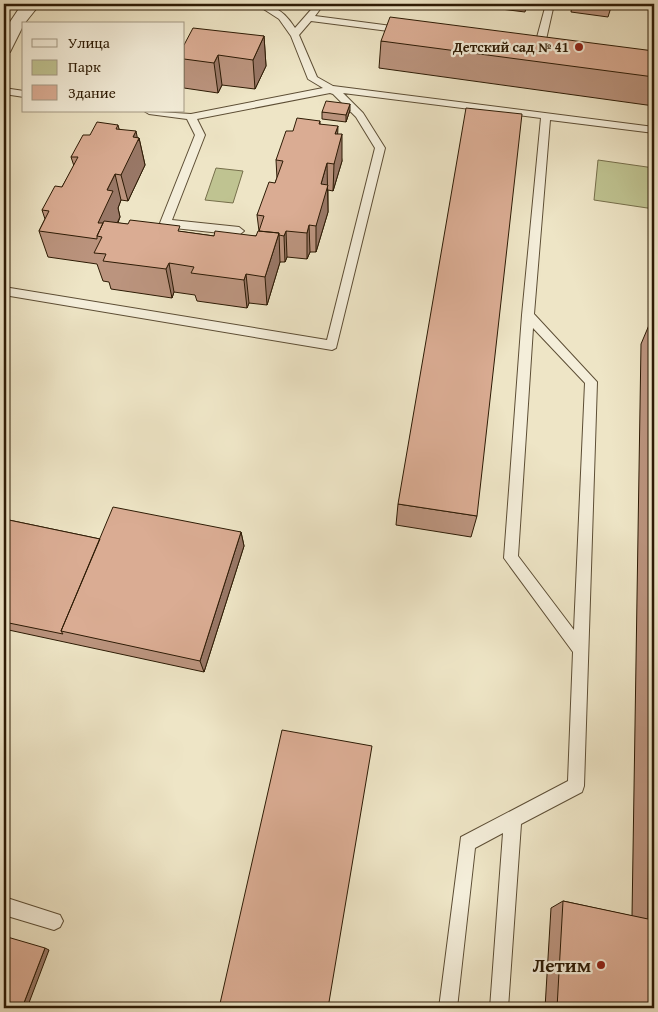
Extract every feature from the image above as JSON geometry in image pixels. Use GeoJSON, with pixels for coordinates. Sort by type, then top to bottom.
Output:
{"type":"FeatureCollection","features":[{"type":"Feature","properties":{"kind":"street"},"geometry":{"type":"LineString","coordinates":[[4,48],[15,26],[31,4]]}},
{"type":"Feature","properties":{"kind":"lane"},"geometry":{"type":"LineString","coordinates":[[4,291],[332,346],[380,148],[360,112],[334,89],[313,79],[295,34],[266,6],[245,4]]}},
{"type":"Feature","properties":{"kind":"lane"},"geometry":{"type":"LineString","coordinates":[[295,34],[320,4]]}},
{"type":"Feature","properties":{"kind":"lane"},"geometry":{"type":"LineString","coordinates":[[516,44],[540,44],[550,4]]}},
{"type":"Feature","properties":{"kind":"lane"},"geometry":{"type":"LineString","coordinates":[[308,18],[412,31]]}},
{"type":"Feature","properties":{"kind":"lane"},"geometry":{"type":"LineString","coordinates":[[156,112],[191,117],[334,89],[654,130]]}},
{"type":"Feature","properties":{"kind":"lane"},"geometry":{"type":"LineString","coordinates":[[4,91],[22,94]]}},
{"type":"Feature","properties":{"kind":"lane"},"geometry":{"type":"LineString","coordinates":[[546,115],[528,316],[512,558],[580,649]]}},
{"type":"Feature","properties":{"kind":"lane"},"geometry":{"type":"LineString","coordinates":[[191,117],[200,135],[165,223],[239,231]]}},
{"type":"Feature","properties":{"kind":"lane"},"geometry":{"type":"LineString","coordinates":[[448,1008],[467,843],[576,786],[591,382],[528,316]]}},
{"type":"Feature","properties":{"kind":"lane"},"geometry":{"type":"LineString","coordinates":[[499,1008],[513,819]]}},
{"type":"Feature","properties":{"kind":"lane"},"geometry":{"type":"LineString","coordinates":[[4,906],[54,921]]}},
{"type":"Feature","properties":{"kind":"green space"},"geometry":{"type":"Polygon","coordinates":[[[598,160],[654,168],[654,209],[594,200],[598,160]]]}},
{"type":"Feature","properties":{"kind":"green space"},"geometry":{"type":"Polygon","coordinates":[[[216,168],[243,171],[233,203],[205,200],[216,168]]]}},
{"type":"Feature","properties":{"kind":"building"},"geometry":{"type":"Polygon","coordinates":[[[390,17],[654,51],[654,77],[381,41],[390,17]]]}},
{"type":"Feature","properties":{"kind":"building"},"geometry":{"type":"Polygon","coordinates":[[[193,28],[264,36],[253,60],[218,55],[214,63],[185,59],[185,43],[193,28]]]}},
{"type":"Feature","properties":{"kind":"building"},"geometry":{"type":"Polygon","coordinates":[[[326,101],[350,104],[346,115],[322,112],[326,101]]]}},
{"type":"Feature","properties":{"kind":"building"},"geometry":{"type":"Polygon","coordinates":[[[466,108],[522,114],[477,516],[398,504],[466,108]]]}},
{"type":"Feature","properties":{"kind":"building"},"geometry":{"type":"Polygon","coordinates":[[[297,118],[320,121],[319,124],[338,126],[335,134],[342,134],[334,164],[327,163],[321,184],[328,185],[316,226],[309,225],[307,233],[286,231],[284,236],[279,235],[279,233],[259,231],[264,216],[257,215],[269,182],[275,183],[283,161],[276,160],[286,131],[293,131],[297,118]]]}},
{"type":"Feature","properties":{"kind":"building"},"geometry":{"type":"Polygon","coordinates":[[[97,122],[118,125],[116,129],[136,131],[133,137],[139,138],[121,175],[115,174],[107,190],[113,191],[98,223],[103,223],[97,239],[39,231],[49,211],[42,210],[55,186],[62,187],[78,157],[71,157],[83,135],[90,135],[97,122]]]}},
{"type":"Feature","properties":{"kind":"building"},"geometry":{"type":"Polygon","coordinates":[[[130,220],[180,226],[178,231],[214,236],[215,231],[256,236],[258,231],[279,233],[265,277],[246,274],[244,280],[191,273],[194,267],[169,263],[166,269],[103,261],[106,254],[94,253],[102,237],[97,236],[104,221],[128,224],[130,220]]]}},
{"type":"Feature","properties":{"kind":"building"},"geometry":{"type":"Polygon","coordinates":[[[652,318],[654,319],[654,1008],[557,1008],[563,901],[648,919],[652,318]]]}},
{"type":"Feature","properties":{"kind":"building"},"geometry":{"type":"Polygon","coordinates":[[[113,507],[241,532],[200,661],[61,631],[113,507]]]}},
{"type":"Feature","properties":{"kind":"building"},"geometry":{"type":"Polygon","coordinates":[[[4,519],[100,539],[61,631],[63,634],[4,622],[4,519]]]}},
{"type":"Feature","properties":{"kind":"building"},"geometry":{"type":"Polygon","coordinates":[[[282,730],[372,746],[328,1008],[219,1008],[282,730]]]}},
{"type":"Feature","properties":{"kind":"building"},"geometry":{"type":"Polygon","coordinates":[[[4,936],[45,948],[22,1008],[4,1008],[4,936]]]}},
{"type":"Feature","properties":{"kind":"place","name":"Детский сад № 41"},"geometry":{"type":"Point","coordinates":[579,47]}},
{"type":"Feature","properties":{"kind":"place","name":"Летим"},"geometry":{"type":"Point","coordinates":[601,965]}}]}
